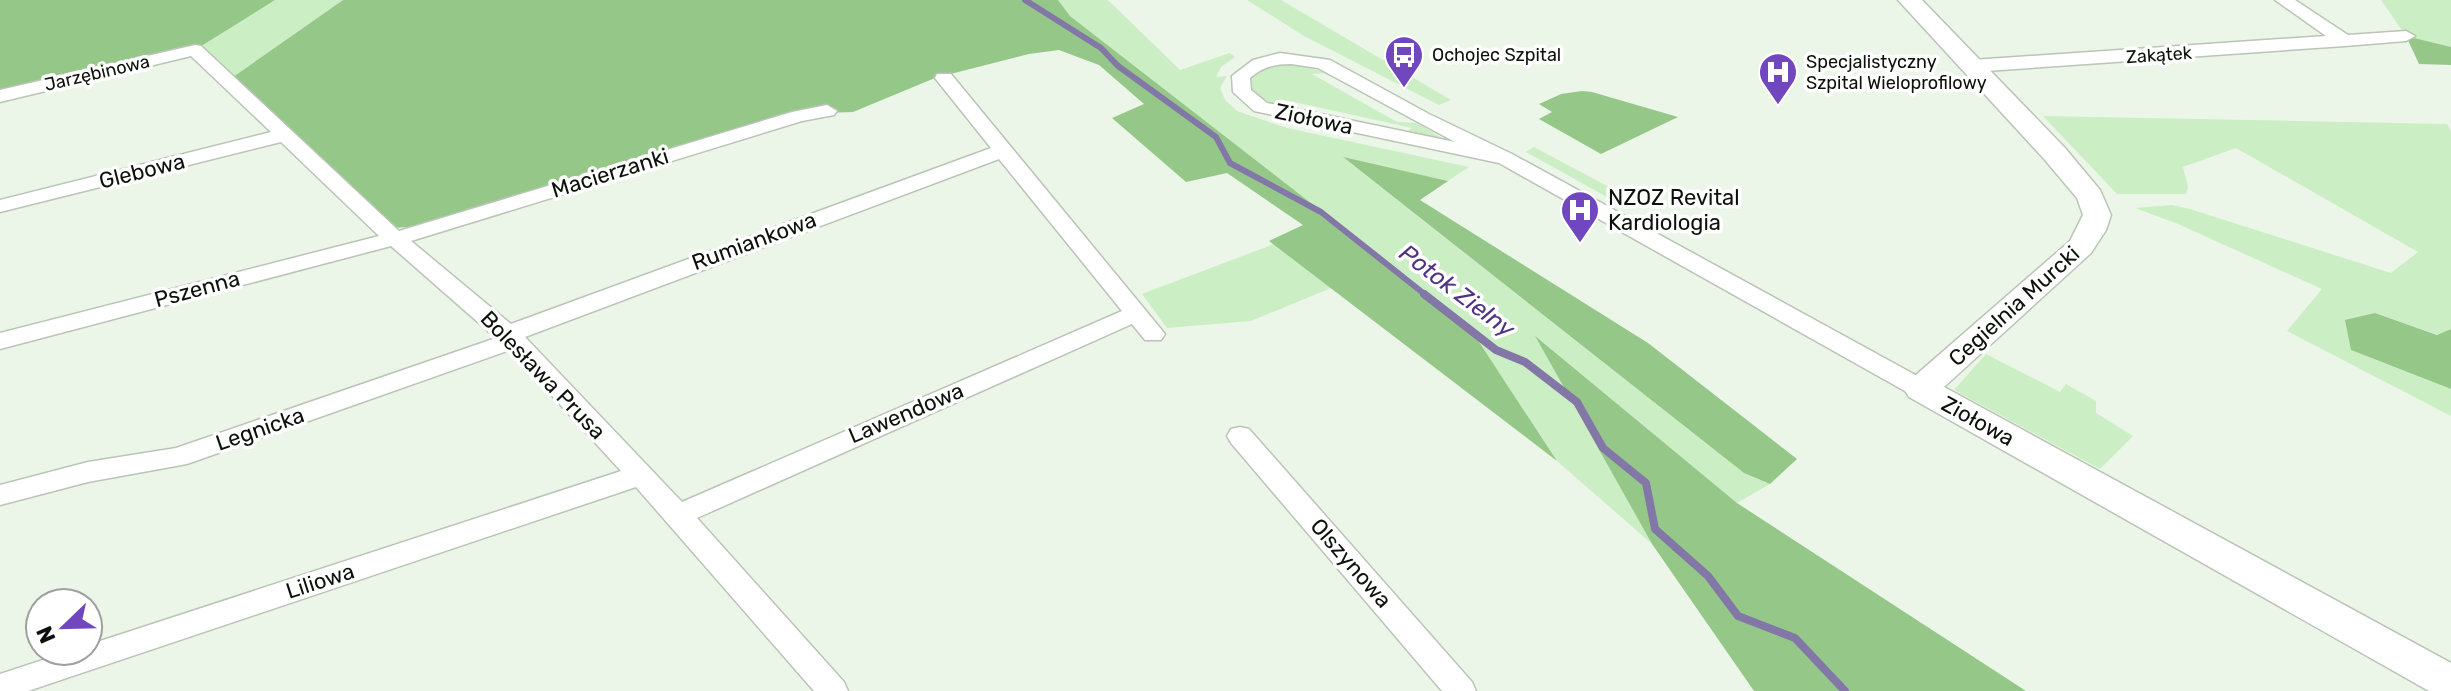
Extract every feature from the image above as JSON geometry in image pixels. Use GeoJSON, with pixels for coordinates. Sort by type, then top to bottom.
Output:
{"type":"FeatureCollection","features":[{"type":"Feature","properties":{"kind":"street","name":"Cegielnia Murcki"},"geometry":{"type":"LineString","coordinates":[[1909,0],[2060,160],[2090,196],[2097,215],[2081,247],[1921,389]]}},
{"type":"Feature","properties":{"kind":"street"},"geometry":{"type":"LineString","coordinates":[[2284,0],[2345,41]]}},
{"type":"Feature","properties":{"kind":"street","name":"Zakątek"},"geometry":{"type":"LineString","coordinates":[[1972,66],[2406,36]]}},
{"type":"Feature","properties":{"kind":"street","name":"Jarzębinowa"},"geometry":{"type":"LineString","coordinates":[[0,96],[195,50]]}},
{"type":"Feature","properties":{"kind":"street","name":"Bolesława Prusa"},"geometry":{"type":"LineString","coordinates":[[195,50],[394,238],[511,337],[678,515],[833,691]]}},
{"type":"Feature","properties":{"kind":"street","name":"Ziołowa"},"geometry":{"type":"LineString","coordinates":[[1505,158],[1261,107],[1242,92],[1241,76],[1256,65],[1279,58],[1307,59],[1324,64],[1422,118],[1505,158],[2451,683]]}},
{"type":"Feature","properties":{"kind":"street"},"geometry":{"type":"LineString","coordinates":[[944,78],[1153,334]]}},
{"type":"Feature","properties":{"kind":"street","name":"Macierzanki"},"geometry":{"type":"LineString","coordinates":[[394,238],[799,116],[827,111]]}},
{"type":"Feature","properties":{"kind":"street","name":"Glebowa"},"geometry":{"type":"LineString","coordinates":[[0,206],[284,135]]}},
{"type":"Feature","properties":{"kind":"street","name":"Rumiankowa"},"geometry":{"type":"LineString","coordinates":[[511,337],[1001,151]]}},
{"type":"Feature","properties":{"kind":"street","name":"Pszenna"},"geometry":{"type":"LineString","coordinates":[[0,341],[394,238]]}},
{"type":"Feature","properties":{"kind":"street","name":"Lawendowa"},"geometry":{"type":"LineString","coordinates":[[678,515],[1135,314]]}},
{"type":"Feature","properties":{"kind":"street","name":"Legnicka"},"geometry":{"type":"LineString","coordinates":[[0,495],[88,472],[178,457],[511,337]]}},
{"type":"Feature","properties":{"kind":"street","name":"Olszynowa"},"geometry":{"type":"LineString","coordinates":[[1240,436],[1449,688]]}},
{"type":"Feature","properties":{"kind":"street","name":"Liliowa"},"geometry":{"type":"LineString","coordinates":[[0,687],[624,481],[638,473]]}},
{"type":"Feature","properties":{"kind":"green space"},"geometry":{"type":"Polygon","coordinates":[[[0,0],[275,0],[195,50],[0,95],[0,0]]]}},
{"type":"Feature","properties":{"kind":"green space"},"geometry":{"type":"Polygon","coordinates":[[[275,0],[343,0],[233,77],[202,46],[275,0]]]}},
{"type":"Feature","properties":{"kind":"green space"},"geometry":{"type":"Polygon","coordinates":[[[343,0],[1058,0],[1070,16],[1468,325],[1557,461],[1269,241],[1303,225],[1227,173],[1186,182],[1112,118],[1144,104],[1099,65],[1059,50],[1029,54],[935,78],[853,112],[826,113],[431,225],[395,228],[233,77],[343,0]]]}},
{"type":"Feature","properties":{"kind":"green space"},"geometry":{"type":"Polygon","coordinates":[[[1058,0],[1108,0],[1180,70],[1230,53],[1235,57],[1221,67],[1216,77],[1227,76],[1220,88],[1225,100],[1237,111],[1287,128],[1469,167],[1448,181],[1344,158],[1744,473],[1770,484],[1737,503],[1536,338],[1652,544],[1557,461],[1468,325],[1070,16],[1058,0]]]}},
{"type":"Feature","properties":{"kind":"green space"},"geometry":{"type":"Polygon","coordinates":[[[1247,0],[1281,0],[1451,100],[1439,105],[1304,36],[1247,0]]]}},
{"type":"Feature","properties":{"kind":"green space"},"geometry":{"type":"Polygon","coordinates":[[[2381,0],[2451,0],[2451,47],[2406,36],[2381,0]]]}},
{"type":"Feature","properties":{"kind":"green space"},"geometry":{"type":"Polygon","coordinates":[[[2406,36],[2451,47],[2451,65],[2419,64],[2406,36]]]}},
{"type":"Feature","properties":{"kind":"green space"},"geometry":{"type":"Polygon","coordinates":[[[1290,63],[1328,73],[1312,74],[1397,122],[1417,123],[1442,138],[1405,133],[1412,128],[1285,100],[1271,104],[1250,89],[1252,75],[1269,66],[1290,63]]]}},
{"type":"Feature","properties":{"kind":"green space"},"geometry":{"type":"Polygon","coordinates":[[[1582,91],[1678,117],[1601,154],[1539,119],[1552,112],[1539,104],[1561,94],[1582,91]]]}},
{"type":"Feature","properties":{"kind":"green space"},"geometry":{"type":"Polygon","coordinates":[[[2043,116],[2447,124],[2451,131],[2451,329],[2438,335],[2375,313],[2351,350],[2451,389],[2451,416],[2287,331],[2322,289],[2178,224],[2135,208],[2172,205],[2190,209],[2391,273],[2418,252],[2236,148],[2183,167],[2188,187],[2186,194],[2117,194],[2043,116]]]}},
{"type":"Feature","properties":{"kind":"green space"},"geometry":{"type":"Polygon","coordinates":[[[1534,147],[1622,194],[1607,197],[1526,152],[1534,147]]]}},
{"type":"Feature","properties":{"kind":"green space"},"geometry":{"type":"Polygon","coordinates":[[[1343,157],[1448,181],[1420,200],[1648,343],[1797,459],[1770,484],[1744,473],[1343,157]]]}},
{"type":"Feature","properties":{"kind":"green space"},"geometry":{"type":"Polygon","coordinates":[[[1274,244],[1331,288],[1251,321],[1167,328],[1142,294],[1274,244]]]}},
{"type":"Feature","properties":{"kind":"green space"},"geometry":{"type":"Polygon","coordinates":[[[2375,313],[2437,335],[2451,329],[2451,389],[2351,350],[2345,320],[2375,313]]]}},
{"type":"Feature","properties":{"kind":"green space"},"geometry":{"type":"Polygon","coordinates":[[[1535,336],[1737,503],[2026,691],[1754,691],[1652,544],[1535,336]]]}},
{"type":"Feature","properties":{"kind":"green space"},"geometry":{"type":"Polygon","coordinates":[[[1986,354],[2060,392],[2066,384],[2096,401],[2096,413],[2133,436],[2100,469],[1954,390],[1986,354]]]}},
{"type":"Feature","properties":{"kind":"waterway","name":"Potok Zielny"},"geometry":{"type":"LineString","coordinates":[[1025,0],[1101,48],[1118,66],[1216,137],[1230,163],[1321,212],[1427,296]]}},
{"type":"Feature","properties":{"kind":"waterway","name":"Potok Zielny"},"geometry":{"type":"LineString","coordinates":[[1424,294],[1496,350],[1525,362],[1577,402],[1603,448],[1646,483],[1655,529],[1708,576],[1738,616],[1795,638],[1845,691]]}},
{"type":"Feature","properties":{"kind":"place","name":"Ochojec Szpital"},"geometry":{"type":"Point","coordinates":[1404,89]}},
{"type":"Feature","properties":{"kind":"place","name":"Specjalistyczny Szpital Wieloprofilowy"},"geometry":{"type":"Point","coordinates":[1778,106]}},
{"type":"Feature","properties":{"kind":"place","name":"NZOZ Revital Kardiologia"},"geometry":{"type":"Point","coordinates":[1580,244]}}]}
